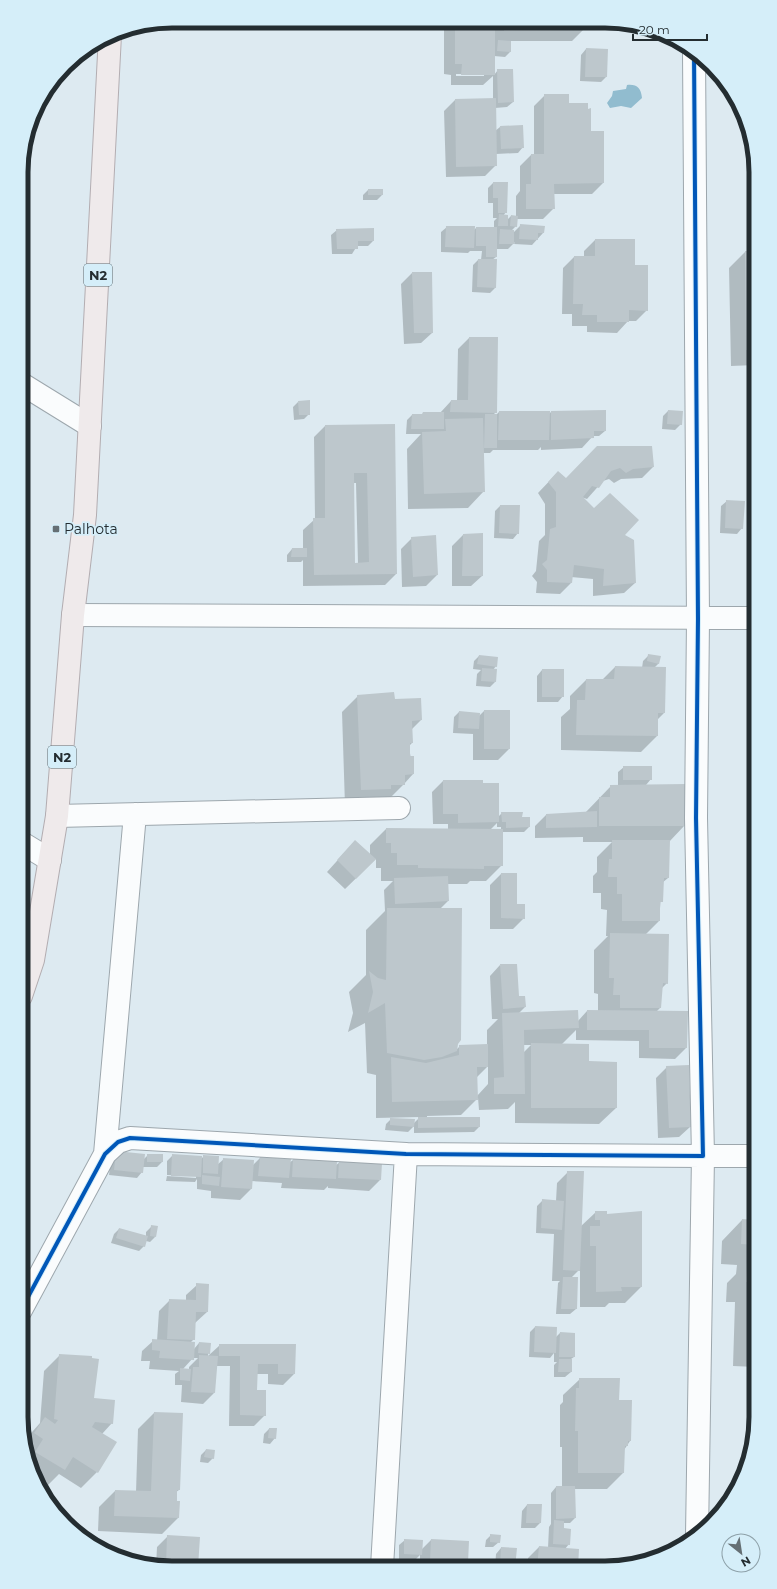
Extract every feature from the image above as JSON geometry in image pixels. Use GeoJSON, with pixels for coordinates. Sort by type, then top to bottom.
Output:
{"type":"FeatureCollection","features":[{"type":"Feature","properties":{"kind":"main road","name":"N2"},"geometry":{"type":"LineString","coordinates":[[28,975],[33,960],[57,816],[73,615],[85,515],[110,42]]}},
{"type":"Feature","properties":{"kind":"street"},"geometry":{"type":"LineString","coordinates":[[694,59],[698,619],[696,818],[703,1156],[697,1527]]}},
{"type":"Feature","properties":{"kind":"street"},"geometry":{"type":"LineString","coordinates":[[28,388],[90,426]]}},
{"type":"Feature","properties":{"kind":"street"},"geometry":{"type":"LineString","coordinates":[[73,615],[749,618]]}},
{"type":"Feature","properties":{"kind":"street"},"geometry":{"type":"LineString","coordinates":[[57,816],[399,808]]}},
{"type":"Feature","properties":{"kind":"street"},"geometry":{"type":"LineString","coordinates":[[105,1154],[134,814]]}},
{"type":"Feature","properties":{"kind":"street"},"geometry":{"type":"LineString","coordinates":[[28,847],[50,860]]}},
{"type":"Feature","properties":{"kind":"street"},"geometry":{"type":"LineString","coordinates":[[28,1297],[105,1154],[118,1142],[130,1138],[406,1154],[749,1156]]}},
{"type":"Feature","properties":{"kind":"street"},"geometry":{"type":"LineString","coordinates":[[382,1561],[406,1154]]}},
{"type":"Feature","properties":{"kind":"water"},"geometry":{"type":"Polygon","coordinates":[[[627,85],[638,87],[642,98],[631,108],[621,106],[610,108],[607,103],[612,96],[613,91],[626,89],[627,85]]]}},
{"type":"Feature","properties":{"kind":"building"},"geometry":{"type":"Polygon","coordinates":[[[455,28],[495,28],[495,75],[461,75],[462,64],[455,64],[455,28]]]}},
{"type":"Feature","properties":{"kind":"building"},"geometry":{"type":"Polygon","coordinates":[[[504,28],[584,28],[584,30],[504,31],[504,28]]]}},
{"type":"Feature","properties":{"kind":"building"},"geometry":{"type":"Polygon","coordinates":[[[498,40],[511,41],[511,52],[497,51],[498,40]]]}},
{"type":"Feature","properties":{"kind":"building"},"geometry":{"type":"Polygon","coordinates":[[[586,48],[608,49],[607,77],[585,77],[586,48]]]}},
{"type":"Feature","properties":{"kind":"building"},"geometry":{"type":"Polygon","coordinates":[[[497,69],[513,69],[514,102],[498,103],[497,69]]]}},
{"type":"Feature","properties":{"kind":"building"},"geometry":{"type":"Polygon","coordinates":[[[544,94],[569,94],[569,103],[588,103],[588,109],[591,108],[591,131],[604,131],[604,183],[554,184],[555,209],[526,209],[526,184],[531,184],[531,154],[544,154],[544,94]]]}},
{"type":"Feature","properties":{"kind":"building"},"geometry":{"type":"Polygon","coordinates":[[[496,98],[497,166],[456,167],[455,99],[496,98]]]}},
{"type":"Feature","properties":{"kind":"building"},"geometry":{"type":"Polygon","coordinates":[[[523,125],[524,148],[501,149],[500,126],[523,125]]]}},
{"type":"Feature","properties":{"kind":"building"},"geometry":{"type":"Polygon","coordinates":[[[493,182],[508,182],[507,213],[498,213],[498,198],[493,198],[493,182]]]}},
{"type":"Feature","properties":{"kind":"building"},"geometry":{"type":"Polygon","coordinates":[[[368,189],[383,189],[383,195],[368,195],[368,189]]]}},
{"type":"Feature","properties":{"kind":"building"},"geometry":{"type":"Polygon","coordinates":[[[499,214],[508,215],[508,226],[498,226],[499,214]]]}},
{"type":"Feature","properties":{"kind":"building"},"geometry":{"type":"Polygon","coordinates":[[[511,215],[518,216],[517,227],[510,226],[511,215]]]}},
{"type":"Feature","properties":{"kind":"building"},"geometry":{"type":"Polygon","coordinates":[[[520,224],[545,226],[544,233],[538,233],[538,240],[519,239],[520,224]]]}},
{"type":"Feature","properties":{"kind":"building"},"geometry":{"type":"Polygon","coordinates":[[[446,226],[475,226],[474,248],[445,247],[446,226]]]}},
{"type":"Feature","properties":{"kind":"building"},"geometry":{"type":"Polygon","coordinates":[[[476,227],[497,227],[497,257],[486,257],[486,246],[476,246],[476,227]]]}},
{"type":"Feature","properties":{"kind":"building"},"geometry":{"type":"Polygon","coordinates":[[[374,228],[374,241],[358,241],[358,249],[337,249],[336,229],[374,228]]]}},
{"type":"Feature","properties":{"kind":"building"},"geometry":{"type":"Polygon","coordinates":[[[500,229],[514,230],[514,244],[499,244],[500,229]]]}},
{"type":"Feature","properties":{"kind":"building"},"geometry":{"type":"Polygon","coordinates":[[[595,239],[635,239],[635,265],[648,265],[648,311],[629,310],[629,322],[597,322],[597,315],[582,315],[583,304],[573,304],[574,256],[595,256],[595,239]]]}},
{"type":"Feature","properties":{"kind":"building"},"geometry":{"type":"Polygon","coordinates":[[[745,251],[749,251],[749,350],[746,350],[745,251]]]}},
{"type":"Feature","properties":{"kind":"building"},"geometry":{"type":"Polygon","coordinates":[[[478,259],[497,259],[496,288],[477,287],[478,259]]]}},
{"type":"Feature","properties":{"kind":"building"},"geometry":{"type":"Polygon","coordinates":[[[412,272],[432,272],[433,333],[414,333],[412,272]]]}},
{"type":"Feature","properties":{"kind":"building"},"geometry":{"type":"Polygon","coordinates":[[[469,337],[498,337],[497,413],[450,412],[451,400],[468,400],[469,337]]]}},
{"type":"Feature","properties":{"kind":"building"},"geometry":{"type":"Polygon","coordinates":[[[310,400],[310,415],[299,415],[298,401],[310,400]]]}},
{"type":"Feature","properties":{"kind":"building"},"geometry":{"type":"Polygon","coordinates":[[[606,410],[606,431],[594,431],[594,438],[551,440],[551,411],[606,410]]]}},
{"type":"Feature","properties":{"kind":"building"},"geometry":{"type":"Polygon","coordinates":[[[668,410],[683,411],[682,425],[667,424],[668,410]]]}},
{"type":"Feature","properties":{"kind":"building"},"geometry":{"type":"Polygon","coordinates":[[[499,411],[550,411],[549,440],[498,440],[499,411]]]}},
{"type":"Feature","properties":{"kind":"building"},"geometry":{"type":"Polygon","coordinates":[[[423,412],[444,412],[444,429],[411,429],[412,414],[422,414],[423,412]]]}},
{"type":"Feature","properties":{"kind":"building"},"geometry":{"type":"Polygon","coordinates":[[[485,414],[497,414],[497,448],[484,448],[485,414]]]}},
{"type":"Feature","properties":{"kind":"building"},"geometry":{"type":"Polygon","coordinates":[[[483,418],[485,492],[424,494],[422,432],[446,431],[445,419],[483,418]]]}},
{"type":"Feature","properties":{"kind":"building"},"geometry":{"type":"Polygon","coordinates":[[[395,424],[397,574],[314,575],[313,518],[325,518],[325,425],[395,424]],[[354,473],[355,563],[369,562],[367,473],[354,473]]]}},
{"type":"Feature","properties":{"kind":"building"},"geometry":{"type":"Polygon","coordinates":[[[597,446],[652,446],[654,467],[633,469],[626,473],[620,468],[611,471],[599,488],[592,486],[583,497],[594,508],[610,493],[639,520],[625,535],[634,540],[636,583],[603,586],[604,569],[574,565],[572,583],[547,582],[547,570],[542,564],[547,560],[550,529],[556,527],[556,492],[548,482],[558,471],[566,478],[597,446]]]}},
{"type":"Feature","properties":{"kind":"building"},"geometry":{"type":"Polygon","coordinates":[[[726,500],[745,501],[743,529],[725,528],[726,500]]]}},
{"type":"Feature","properties":{"kind":"building"},"geometry":{"type":"Polygon","coordinates":[[[500,505],[520,505],[519,534],[499,533],[500,505]]]}},
{"type":"Feature","properties":{"kind":"building"},"geometry":{"type":"Polygon","coordinates":[[[483,533],[483,576],[462,576],[463,534],[483,533]]]}},
{"type":"Feature","properties":{"kind":"building"},"geometry":{"type":"Polygon","coordinates":[[[436,535],[438,575],[413,577],[411,537],[436,535]]]}},
{"type":"Feature","properties":{"kind":"building"},"geometry":{"type":"Polygon","coordinates":[[[292,548],[307,548],[307,557],[291,557],[292,548]]]}},
{"type":"Feature","properties":{"kind":"building"},"geometry":{"type":"Polygon","coordinates":[[[648,654],[661,656],[659,664],[647,661],[648,654]]]}},
{"type":"Feature","properties":{"kind":"building"},"geometry":{"type":"Polygon","coordinates":[[[479,655],[498,657],[497,667],[477,664],[479,655]]]}},
{"type":"Feature","properties":{"kind":"building"},"geometry":{"type":"Polygon","coordinates":[[[615,666],[666,667],[665,713],[658,713],[658,736],[576,735],[577,700],[585,700],[586,679],[614,679],[615,666]]]}},
{"type":"Feature","properties":{"kind":"building"},"geometry":{"type":"Polygon","coordinates":[[[482,668],[497,669],[496,682],[481,681],[482,668]]]}},
{"type":"Feature","properties":{"kind":"building"},"geometry":{"type":"Polygon","coordinates":[[[542,669],[564,669],[564,697],[542,697],[542,669]]]}},
{"type":"Feature","properties":{"kind":"building"},"geometry":{"type":"Polygon","coordinates":[[[394,692],[395,699],[421,698],[422,720],[412,721],[413,743],[410,743],[410,756],[414,756],[414,774],[405,775],[405,785],[391,785],[391,789],[361,790],[357,695],[394,692]]]}},
{"type":"Feature","properties":{"kind":"building"},"geometry":{"type":"Polygon","coordinates":[[[484,710],[510,710],[510,749],[484,749],[484,710]]]}},
{"type":"Feature","properties":{"kind":"building"},"geometry":{"type":"Polygon","coordinates":[[[459,711],[480,713],[479,729],[458,728],[459,711]]]}},
{"type":"Feature","properties":{"kind":"building"},"geometry":{"type":"Polygon","coordinates":[[[623,766],[652,766],[652,780],[623,780],[623,766]]]}},
{"type":"Feature","properties":{"kind":"building"},"geometry":{"type":"Polygon","coordinates":[[[443,780],[483,780],[483,783],[499,783],[499,822],[458,823],[458,814],[443,814],[443,780]]]}},
{"type":"Feature","properties":{"kind":"building"},"geometry":{"type":"Polygon","coordinates":[[[686,784],[686,826],[599,826],[599,797],[610,797],[610,785],[686,784]]]}},
{"type":"Feature","properties":{"kind":"building"},"geometry":{"type":"Polygon","coordinates":[[[597,811],[597,827],[546,828],[546,814],[597,811]]]}},
{"type":"Feature","properties":{"kind":"building"},"geometry":{"type":"Polygon","coordinates":[[[501,812],[523,812],[522,817],[530,817],[530,827],[506,828],[506,822],[502,822],[501,812]]]}},
{"type":"Feature","properties":{"kind":"building"},"geometry":{"type":"Polygon","coordinates":[[[386,828],[503,829],[503,866],[484,866],[484,869],[418,868],[418,865],[397,865],[397,853],[391,853],[391,843],[386,843],[386,828]]]}},
{"type":"Feature","properties":{"kind":"building"},"geometry":{"type":"Polygon","coordinates":[[[355,840],[376,859],[356,879],[337,860],[355,840]]]}},
{"type":"Feature","properties":{"kind":"building"},"geometry":{"type":"Polygon","coordinates":[[[612,840],[670,840],[669,878],[664,878],[663,902],[660,902],[660,921],[622,921],[622,894],[617,894],[617,877],[608,877],[609,859],[612,859],[612,840]]]}},
{"type":"Feature","properties":{"kind":"building"},"geometry":{"type":"Polygon","coordinates":[[[501,873],[517,873],[517,904],[525,904],[525,919],[501,918],[501,873]]]}},
{"type":"Feature","properties":{"kind":"building"},"geometry":{"type":"Polygon","coordinates":[[[448,876],[449,901],[395,904],[394,878],[448,876]]]}},
{"type":"Feature","properties":{"kind":"building"},"geometry":{"type":"Polygon","coordinates":[[[387,908],[462,908],[461,1040],[458,1044],[457,1051],[442,1057],[424,1060],[387,1053],[385,1003],[368,1013],[373,992],[369,971],[378,978],[386,980],[387,908]]]}},
{"type":"Feature","properties":{"kind":"building"},"geometry":{"type":"Polygon","coordinates":[[[610,933],[669,934],[668,984],[663,983],[661,1008],[620,1008],[620,995],[613,995],[614,978],[609,978],[610,933]]]}},
{"type":"Feature","properties":{"kind":"building"},"geometry":{"type":"Polygon","coordinates":[[[500,964],[517,964],[519,996],[525,996],[526,1007],[503,1009],[500,964]]]}},
{"type":"Feature","properties":{"kind":"building"},"geometry":{"type":"Polygon","coordinates":[[[578,1010],[579,1028],[524,1030],[525,1094],[494,1094],[494,1078],[504,1077],[502,1013],[578,1010]]]}},
{"type":"Feature","properties":{"kind":"building"},"geometry":{"type":"Polygon","coordinates":[[[587,1010],[688,1011],[687,1048],[649,1048],[649,1030],[587,1030],[587,1010]]]}},
{"type":"Feature","properties":{"kind":"building"},"geometry":{"type":"Polygon","coordinates":[[[531,1043],[589,1044],[589,1061],[617,1062],[617,1108],[531,1108],[531,1043]]]}},
{"type":"Feature","properties":{"kind":"building"},"geometry":{"type":"Polygon","coordinates":[[[488,1044],[488,1067],[477,1067],[478,1100],[392,1102],[391,1057],[426,1063],[459,1055],[459,1045],[488,1044]]]}},
{"type":"Feature","properties":{"kind":"building"},"geometry":{"type":"Polygon","coordinates":[[[689,1065],[691,1127],[669,1128],[666,1066],[689,1065]]]}},
{"type":"Feature","properties":{"kind":"building"},"geometry":{"type":"Polygon","coordinates":[[[418,1117],[480,1117],[480,1127],[418,1128],[418,1117]]]}},
{"type":"Feature","properties":{"kind":"building"},"geometry":{"type":"Polygon","coordinates":[[[390,1118],[415,1119],[414,1127],[390,1125],[390,1118]]]}},
{"type":"Feature","properties":{"kind":"building"},"geometry":{"type":"Polygon","coordinates":[[[116,1151],[145,1154],[143,1173],[114,1170],[116,1151]]]}},
{"type":"Feature","properties":{"kind":"building"},"geometry":{"type":"Polygon","coordinates":[[[147,1154],[163,1154],[163,1162],[147,1162],[147,1154]]]}},
{"type":"Feature","properties":{"kind":"building"},"geometry":{"type":"Polygon","coordinates":[[[172,1154],[202,1156],[201,1177],[171,1176],[172,1154]]]}},
{"type":"Feature","properties":{"kind":"building"},"geometry":{"type":"Polygon","coordinates":[[[203,1155],[219,1156],[218,1174],[203,1173],[203,1155]]]}},
{"type":"Feature","properties":{"kind":"building"},"geometry":{"type":"Polygon","coordinates":[[[260,1157],[291,1159],[289,1178],[258,1176],[260,1157]]]}},
{"type":"Feature","properties":{"kind":"building"},"geometry":{"type":"Polygon","coordinates":[[[223,1158],[254,1160],[252,1189],[221,1187],[223,1158]]]}},
{"type":"Feature","properties":{"kind":"building"},"geometry":{"type":"Polygon","coordinates":[[[293,1159],[337,1161],[336,1179],[292,1177],[293,1159]]]}},
{"type":"Feature","properties":{"kind":"building"},"geometry":{"type":"Polygon","coordinates":[[[339,1161],[382,1163],[381,1180],[338,1178],[339,1161]]]}},
{"type":"Feature","properties":{"kind":"building"},"geometry":{"type":"Polygon","coordinates":[[[567,1171],[584,1171],[580,1271],[563,1270],[567,1171]]]}},
{"type":"Feature","properties":{"kind":"building"},"geometry":{"type":"Polygon","coordinates":[[[202,1175],[220,1177],[219,1186],[202,1184],[202,1175]]]}},
{"type":"Feature","properties":{"kind":"building"},"geometry":{"type":"Polygon","coordinates":[[[542,1199],[564,1201],[562,1230],[541,1228],[542,1199]]]}},
{"type":"Feature","properties":{"kind":"building"},"geometry":{"type":"Polygon","coordinates":[[[595,1211],[607,1211],[607,1214],[642,1211],[642,1287],[621,1287],[622,1291],[596,1292],[596,1246],[590,1246],[590,1226],[600,1226],[600,1220],[595,1220],[595,1211]]]}},
{"type":"Feature","properties":{"kind":"building"},"geometry":{"type":"Polygon","coordinates":[[[742,1219],[749,1220],[749,1245],[741,1244],[742,1219]]]}},
{"type":"Feature","properties":{"kind":"building"},"geometry":{"type":"Polygon","coordinates":[[[151,1225],[158,1226],[156,1237],[150,1236],[151,1225]]]}},
{"type":"Feature","properties":{"kind":"building"},"geometry":{"type":"Polygon","coordinates":[[[119,1228],[148,1236],[145,1247],[116,1238],[119,1228]]]}},
{"type":"Feature","properties":{"kind":"building"},"geometry":{"type":"Polygon","coordinates":[[[747,1262],[749,1262],[749,1282],[746,1282],[747,1262]]]}},
{"type":"Feature","properties":{"kind":"building"},"geometry":{"type":"Polygon","coordinates":[[[563,1277],[578,1277],[577,1309],[561,1309],[563,1277]]]}},
{"type":"Feature","properties":{"kind":"building"},"geometry":{"type":"Polygon","coordinates":[[[196,1283],[209,1284],[208,1312],[196,1312],[195,1340],[167,1339],[169,1299],[196,1300],[196,1283]]]}},
{"type":"Feature","properties":{"kind":"building"},"geometry":{"type":"Polygon","coordinates":[[[535,1326],[557,1327],[556,1353],[534,1352],[535,1326]]]}},
{"type":"Feature","properties":{"kind":"building"},"geometry":{"type":"Polygon","coordinates":[[[560,1332],[575,1333],[575,1357],[559,1357],[560,1332]]]}},
{"type":"Feature","properties":{"kind":"building"},"geometry":{"type":"Polygon","coordinates":[[[152,1339],[195,1342],[194,1360],[159,1358],[160,1351],[152,1350],[152,1339]]]}},
{"type":"Feature","properties":{"kind":"building"},"geometry":{"type":"Polygon","coordinates":[[[199,1342],[211,1343],[210,1354],[198,1353],[199,1342]]]}},
{"type":"Feature","properties":{"kind":"building"},"geometry":{"type":"Polygon","coordinates":[[[219,1344],[296,1344],[295,1374],[278,1374],[278,1364],[258,1364],[257,1390],[266,1390],[266,1416],[240,1415],[240,1356],[219,1356],[219,1344]]]}},
{"type":"Feature","properties":{"kind":"building"},"geometry":{"type":"Polygon","coordinates":[[[59,1354],[92,1356],[92,1358],[99,1359],[94,1398],[115,1400],[113,1424],[95,1422],[92,1427],[117,1442],[98,1473],[73,1457],[65,1470],[35,1452],[43,1439],[34,1433],[45,1417],[55,1424],[58,1420],[54,1419],[59,1354]]]}},
{"type":"Feature","properties":{"kind":"building"},"geometry":{"type":"Polygon","coordinates":[[[199,1355],[218,1356],[215,1393],[191,1392],[193,1367],[199,1367],[199,1355]]]}},
{"type":"Feature","properties":{"kind":"building"},"geometry":{"type":"Polygon","coordinates":[[[559,1359],[572,1359],[572,1372],[558,1372],[559,1359]]]}},
{"type":"Feature","properties":{"kind":"building"},"geometry":{"type":"Polygon","coordinates":[[[180,1368],[191,1369],[190,1381],[180,1380],[180,1368]]]}},
{"type":"Feature","properties":{"kind":"building"},"geometry":{"type":"Polygon","coordinates":[[[579,1378],[620,1378],[619,1400],[632,1400],[631,1441],[628,1441],[628,1446],[625,1446],[624,1473],[578,1473],[578,1431],[575,1431],[576,1388],[579,1388],[579,1378]]]}},
{"type":"Feature","properties":{"kind":"building"},"geometry":{"type":"Polygon","coordinates":[[[154,1412],[183,1413],[180,1490],[177,1490],[177,1501],[180,1501],[179,1518],[114,1516],[115,1490],[151,1491],[154,1412]]]}},
{"type":"Feature","properties":{"kind":"building"},"geometry":{"type":"Polygon","coordinates":[[[269,1428],[277,1428],[276,1439],[268,1438],[269,1428]]]}},
{"type":"Feature","properties":{"kind":"building"},"geometry":{"type":"Polygon","coordinates":[[[206,1449],[215,1450],[214,1459],[204,1457],[206,1449]]]}},
{"type":"Feature","properties":{"kind":"building"},"geometry":{"type":"Polygon","coordinates":[[[556,1486],[575,1486],[576,1518],[556,1519],[556,1486]]]}},
{"type":"Feature","properties":{"kind":"building"},"geometry":{"type":"Polygon","coordinates":[[[527,1504],[542,1504],[541,1523],[526,1523],[527,1504]]]}},
{"type":"Feature","properties":{"kind":"building"},"geometry":{"type":"Polygon","coordinates":[[[554,1520],[564,1521],[564,1528],[571,1529],[570,1545],[553,1544],[554,1520]]]}},
{"type":"Feature","properties":{"kind":"building"},"geometry":{"type":"Polygon","coordinates":[[[490,1534],[501,1535],[500,1543],[490,1542],[490,1534]]]}},
{"type":"Feature","properties":{"kind":"building"},"geometry":{"type":"Polygon","coordinates":[[[167,1535],[200,1537],[198,1561],[166,1561],[167,1535]]]}},
{"type":"Feature","properties":{"kind":"building"},"geometry":{"type":"Polygon","coordinates":[[[404,1539],[423,1540],[422,1555],[404,1554],[404,1539]]]}},
{"type":"Feature","properties":{"kind":"building"},"geometry":{"type":"Polygon","coordinates":[[[431,1539],[469,1541],[468,1561],[430,1561],[431,1539]]]}},
{"type":"Feature","properties":{"kind":"building"},"geometry":{"type":"Polygon","coordinates":[[[539,1546],[579,1549],[578,1561],[538,1561],[539,1546]]]}},
{"type":"Feature","properties":{"kind":"building"},"geometry":{"type":"Polygon","coordinates":[[[501,1547],[517,1548],[516,1561],[500,1561],[501,1547]]]}},
{"type":"Feature","properties":{"kind":"cycle path"},"geometry":{"type":"LineString","coordinates":[[28,1297],[105,1154],[118,1142],[130,1138],[406,1154],[703,1156],[696,818],[698,619],[694,59]]}},
{"type":"Feature","properties":{"kind":"place","name":"Palhota"},"geometry":{"type":"Point","coordinates":[56,529]}}]}
